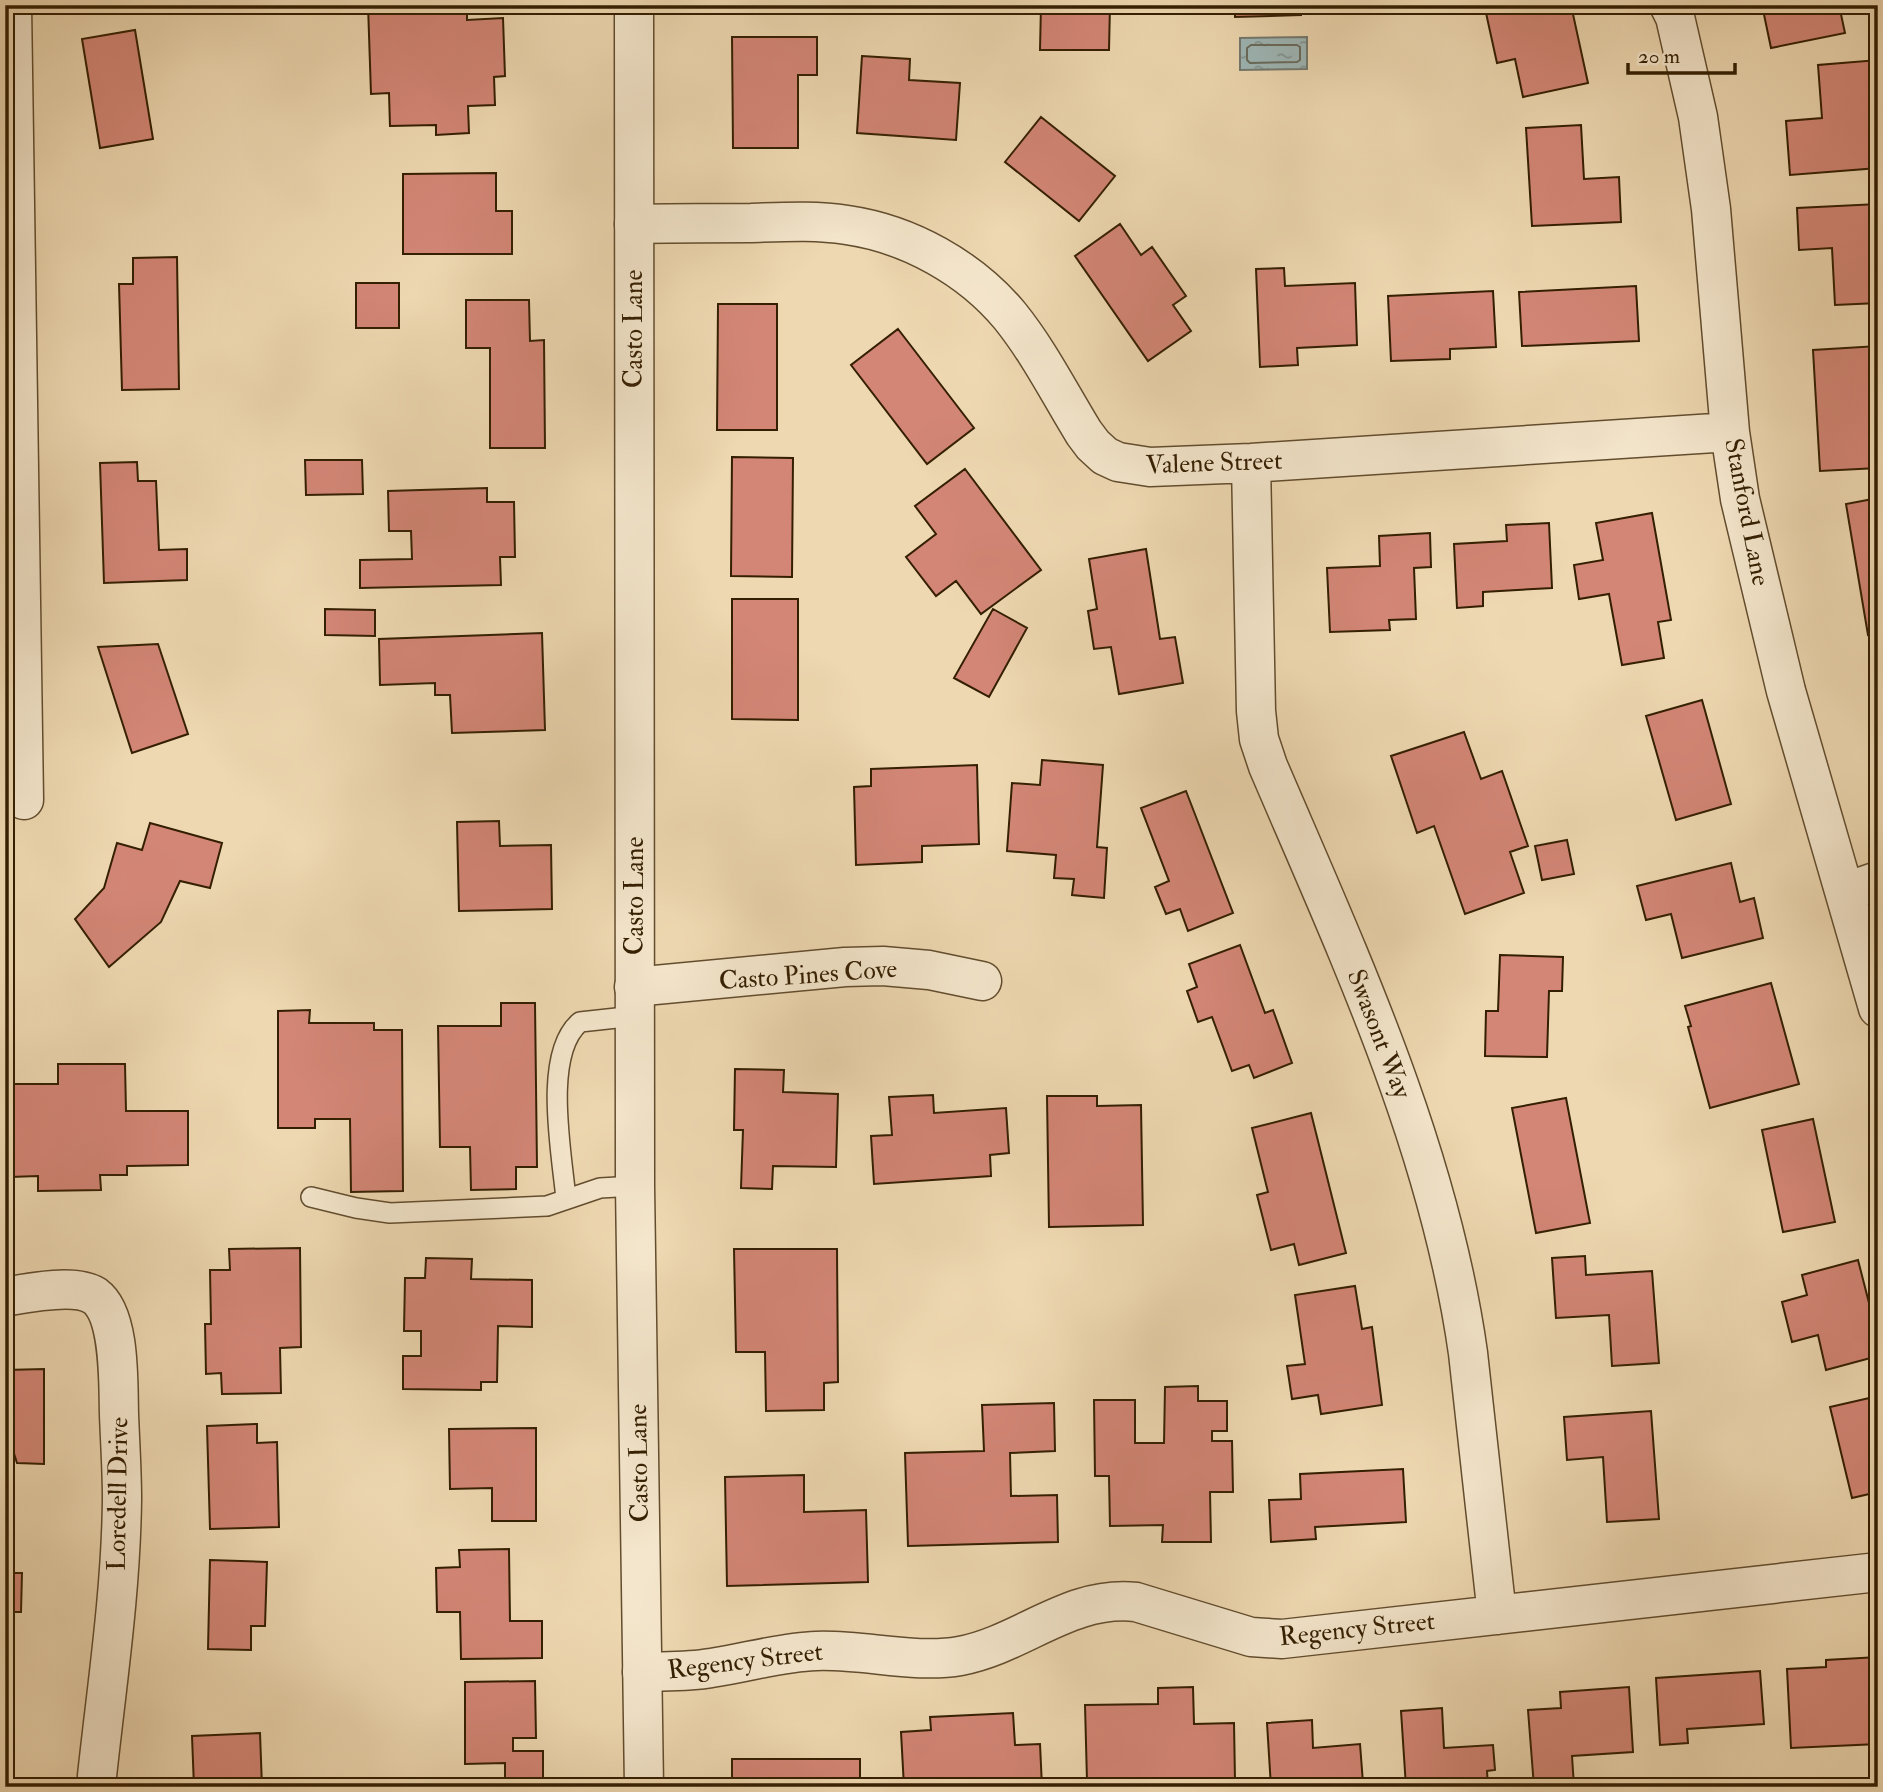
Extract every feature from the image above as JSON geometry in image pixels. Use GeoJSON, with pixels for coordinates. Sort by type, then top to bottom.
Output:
{"type":"FeatureCollection","features":[{"type":"Feature","properties":{"kind":"street"},"geometry":{"type":"LineString","coordinates":[[12,5],[24,800]]}},
{"type":"Feature","properties":{"kind":"street","name":"Casto Lane"},"geometry":{"type":"LineString","coordinates":[[634,5],[635,1186],[644,1787]]}},
{"type":"Feature","properties":{"kind":"street","name":"Stanford Lane"},"geometry":{"type":"LineString","coordinates":[[1669,5],[1675,18],[1699,117],[1711,209],[1730,432],[1740,499],[1786,691],[1862,886],[1878,1008]]}},
{"type":"Feature","properties":{"kind":"street","name":"Valene Street"},"geometry":{"type":"LineString","coordinates":[[634,224],[814,222],[846,225],[877,231],[935,255],[987,292],[1009,316],[1028,341],[1084,433],[1105,456],[1118,463],[1150,467],[1251,463],[1730,432]]}},
{"type":"Feature","properties":{"kind":"street","name":"Swasont Way"},"geometry":{"type":"LineString","coordinates":[[1251,463],[1256,711],[1259,739],[1356,972],[1405,1104],[1445,1233],[1455,1273],[1466,1340],[1497,1615]]}},
{"type":"Feature","properties":{"kind":"street","name":"Casto Pines Cove"},"geometry":{"type":"LineString","coordinates":[[634,1001],[835,968],[883,966],[929,970],[982,981]]}},
{"type":"Feature","properties":{"kind":"street","name":"Loredell Drive"},"geometry":{"type":"LineString","coordinates":[[5,1297],[57,1289],[77,1290],[95,1297],[107,1313],[114,1331],[122,1499],[115,1620],[97,1787]]}},
{"type":"Feature","properties":{"kind":"street","name":"Regency Street"},"geometry":{"type":"LineString","coordinates":[[642,1672],[712,1668],[795,1652],[927,1658],[959,1656],[988,1648],[1087,1605],[1112,1601],[1150,1605],[1251,1637],[1282,1639],[1878,1572]]}},
{"type":"Feature","properties":{"kind":"lane"},"geometry":{"type":"LineString","coordinates":[[566,1199],[557,1098],[559,1065],[564,1046],[573,1027],[583,1020],[634,1001]]}},
{"type":"Feature","properties":{"kind":"lane"},"geometry":{"type":"LineString","coordinates":[[311,1197],[364,1210],[390,1213],[547,1206],[600,1188],[635,1186]]}},
{"type":"Feature","properties":{"kind":"water"},"geometry":{"type":"Polygon","coordinates":[[[1307,37],[1307,69],[1240,70],[1240,38],[1307,37]]]}},
{"type":"Feature","properties":{"kind":"building"},"geometry":{"type":"Polygon","coordinates":[[[368,5],[467,5],[467,20],[503,18],[505,76],[494,77],[495,105],[468,106],[469,133],[436,135],[436,125],[390,126],[389,93],[371,94],[368,5]]]}},
{"type":"Feature","properties":{"kind":"building"},"geometry":{"type":"Polygon","coordinates":[[[1041,5],[1110,5],[1109,50],[1040,50],[1041,5]]]}},
{"type":"Feature","properties":{"kind":"building"},"geometry":{"type":"Polygon","coordinates":[[[1235,5],[1301,5],[1301,15],[1235,17],[1235,5]]]}},
{"type":"Feature","properties":{"kind":"building"},"geometry":{"type":"Polygon","coordinates":[[[1522,5],[1571,5],[1588,83],[1523,97],[1515,59],[1497,63],[1486,13],[1522,5]]]}},
{"type":"Feature","properties":{"kind":"building"},"geometry":{"type":"Polygon","coordinates":[[[1762,5],[1839,5],[1845,33],[1771,48],[1762,5]]]}},
{"type":"Feature","properties":{"kind":"building"},"geometry":{"type":"Polygon","coordinates":[[[135,30],[153,139],[100,148],[82,39],[135,30]]]}},
{"type":"Feature","properties":{"kind":"building"},"geometry":{"type":"Polygon","coordinates":[[[732,37],[817,37],[817,75],[798,75],[798,148],[733,148],[732,37]]]}},
{"type":"Feature","properties":{"kind":"building"},"geometry":{"type":"Polygon","coordinates":[[[862,56],[910,59],[909,80],[960,83],[956,140],[857,133],[862,56]]]}},
{"type":"Feature","properties":{"kind":"building"},"geometry":{"type":"Polygon","coordinates":[[[1878,60],[1878,168],[1790,175],[1786,121],[1822,118],[1818,65],[1878,60]]]}},
{"type":"Feature","properties":{"kind":"building"},"geometry":{"type":"Polygon","coordinates":[[[1041,117],[1115,176],[1079,221],[1005,162],[1041,117]]]}},
{"type":"Feature","properties":{"kind":"building"},"geometry":{"type":"Polygon","coordinates":[[[1581,125],[1584,179],[1619,177],[1621,222],[1532,226],[1526,128],[1581,125]]]}},
{"type":"Feature","properties":{"kind":"building"},"geometry":{"type":"Polygon","coordinates":[[[496,173],[496,211],[512,211],[512,254],[403,254],[403,174],[496,173]]]}},
{"type":"Feature","properties":{"kind":"building"},"geometry":{"type":"Polygon","coordinates":[[[1878,204],[1878,303],[1835,305],[1832,248],[1799,250],[1797,208],[1878,204]]]}},
{"type":"Feature","properties":{"kind":"building"},"geometry":{"type":"Polygon","coordinates":[[[1120,224],[1141,255],[1152,247],[1186,296],[1173,305],[1191,331],[1148,361],[1075,256],[1120,224]]]}},
{"type":"Feature","properties":{"kind":"building"},"geometry":{"type":"Polygon","coordinates":[[[177,257],[179,389],[122,390],[119,284],[133,284],[133,258],[177,257]]]}},
{"type":"Feature","properties":{"kind":"building"},"geometry":{"type":"Polygon","coordinates":[[[1284,268],[1285,286],[1355,283],[1357,345],[1297,348],[1298,365],[1260,367],[1256,269],[1284,268]]]}},
{"type":"Feature","properties":{"kind":"building"},"geometry":{"type":"Polygon","coordinates":[[[356,283],[399,283],[399,328],[356,328],[356,283]]]}},
{"type":"Feature","properties":{"kind":"building"},"geometry":{"type":"Polygon","coordinates":[[[1636,286],[1639,341],[1522,346],[1519,292],[1636,286]]]}},
{"type":"Feature","properties":{"kind":"building"},"geometry":{"type":"Polygon","coordinates":[[[1493,291],[1496,347],[1450,349],[1450,359],[1391,361],[1388,296],[1493,291]]]}},
{"type":"Feature","properties":{"kind":"building"},"geometry":{"type":"Polygon","coordinates":[[[466,300],[529,300],[530,341],[544,340],[545,448],[490,448],[490,348],[466,348],[466,300]]]}},
{"type":"Feature","properties":{"kind":"building"},"geometry":{"type":"Polygon","coordinates":[[[718,304],[777,304],[777,430],[717,430],[718,304]]]}},
{"type":"Feature","properties":{"kind":"building"},"geometry":{"type":"Polygon","coordinates":[[[898,329],[974,428],[927,464],[851,365],[898,329]]]}},
{"type":"Feature","properties":{"kind":"building"},"geometry":{"type":"Polygon","coordinates":[[[1878,346],[1878,468],[1820,471],[1813,350],[1878,346]]]}},
{"type":"Feature","properties":{"kind":"building"},"geometry":{"type":"Polygon","coordinates":[[[732,457],[793,458],[792,577],[731,576],[732,457]]]}},
{"type":"Feature","properties":{"kind":"building"},"geometry":{"type":"Polygon","coordinates":[[[305,460],[362,460],[363,494],[306,495],[305,460]]]}},
{"type":"Feature","properties":{"kind":"building"},"geometry":{"type":"Polygon","coordinates":[[[137,462],[138,481],[156,481],[159,550],[187,549],[187,580],[104,583],[100,463],[137,462]]]}},
{"type":"Feature","properties":{"kind":"building"},"geometry":{"type":"Polygon","coordinates":[[[965,469],[1041,570],[981,614],[956,581],[936,596],[906,557],[936,534],[915,506],[965,469]]]}},
{"type":"Feature","properties":{"kind":"building"},"geometry":{"type":"Polygon","coordinates":[[[487,488],[487,502],[514,502],[515,557],[500,557],[501,585],[360,588],[360,560],[412,559],[411,531],[389,531],[388,491],[487,488]]]}},
{"type":"Feature","properties":{"kind":"building"},"geometry":{"type":"Polygon","coordinates":[[[1878,498],[1878,633],[1868,635],[1846,504],[1878,498]]]}},
{"type":"Feature","properties":{"kind":"building"},"geometry":{"type":"Polygon","coordinates":[[[1652,513],[1671,620],[1658,622],[1664,658],[1622,665],[1609,594],[1579,599],[1574,565],[1603,560],[1596,523],[1652,513]]]}},
{"type":"Feature","properties":{"kind":"building"},"geometry":{"type":"Polygon","coordinates":[[[1549,523],[1552,588],[1483,592],[1483,606],[1457,608],[1454,544],[1507,541],[1506,525],[1549,523]]]}},
{"type":"Feature","properties":{"kind":"building"},"geometry":{"type":"Polygon","coordinates":[[[1430,533],[1431,567],[1414,568],[1416,619],[1389,620],[1390,630],[1330,632],[1327,568],[1380,566],[1379,536],[1430,533]]]}},
{"type":"Feature","properties":{"kind":"building"},"geometry":{"type":"Polygon","coordinates":[[[1146,549],[1160,639],[1175,637],[1183,683],[1119,694],[1111,647],[1094,649],[1088,611],[1097,609],[1089,559],[1146,549]]]}},
{"type":"Feature","properties":{"kind":"building"},"geometry":{"type":"Polygon","coordinates":[[[732,599],[798,599],[798,720],[732,719],[732,599]]]}},
{"type":"Feature","properties":{"kind":"building"},"geometry":{"type":"Polygon","coordinates":[[[325,609],[375,610],[375,636],[325,635],[325,609]]]}},
{"type":"Feature","properties":{"kind":"building"},"geometry":{"type":"Polygon","coordinates":[[[993,609],[1027,628],[989,697],[954,678],[993,609]]]}},
{"type":"Feature","properties":{"kind":"building"},"geometry":{"type":"Polygon","coordinates":[[[542,633],[545,730],[452,733],[450,695],[435,695],[435,683],[380,685],[379,639],[542,633]]]}},
{"type":"Feature","properties":{"kind":"building"},"geometry":{"type":"Polygon","coordinates":[[[158,644],[188,734],[132,753],[98,647],[158,644]]]}},
{"type":"Feature","properties":{"kind":"building"},"geometry":{"type":"Polygon","coordinates":[[[1702,700],[1731,804],[1676,820],[1646,716],[1702,700]]]}},
{"type":"Feature","properties":{"kind":"building"},"geometry":{"type":"Polygon","coordinates":[[[1464,732],[1481,779],[1502,771],[1528,846],[1510,852],[1524,893],[1465,914],[1434,826],[1417,833],[1391,756],[1464,732]]]}},
{"type":"Feature","properties":{"kind":"building"},"geometry":{"type":"Polygon","coordinates":[[[1042,760],[1103,765],[1097,847],[1107,848],[1104,898],[1072,895],[1074,879],[1054,878],[1056,855],[1007,851],[1012,783],[1040,785],[1042,760]]]}},
{"type":"Feature","properties":{"kind":"building"},"geometry":{"type":"Polygon","coordinates":[[[977,765],[979,844],[922,846],[922,862],[856,865],[854,787],[871,786],[871,769],[977,765]]]}},
{"type":"Feature","properties":{"kind":"building"},"geometry":{"type":"Polygon","coordinates":[[[1186,791],[1233,913],[1188,931],[1180,909],[1166,914],[1155,887],[1169,881],[1141,808],[1186,791]]]}},
{"type":"Feature","properties":{"kind":"building"},"geometry":{"type":"Polygon","coordinates":[[[499,821],[500,846],[551,845],[552,909],[459,911],[457,822],[499,821]]]}},
{"type":"Feature","properties":{"kind":"building"},"geometry":{"type":"Polygon","coordinates":[[[150,823],[222,843],[210,888],[180,881],[161,922],[109,967],[75,919],[104,888],[117,843],[142,850],[150,823]]]}},
{"type":"Feature","properties":{"kind":"building"},"geometry":{"type":"Polygon","coordinates":[[[1567,840],[1574,874],[1542,880],[1535,846],[1567,840]]]}},
{"type":"Feature","properties":{"kind":"building"},"geometry":{"type":"Polygon","coordinates":[[[1731,863],[1740,902],[1754,898],[1763,938],[1682,958],[1671,914],[1646,920],[1637,886],[1731,863]]]}},
{"type":"Feature","properties":{"kind":"building"},"geometry":{"type":"Polygon","coordinates":[[[1240,945],[1265,1013],[1273,1010],[1292,1063],[1254,1078],[1249,1065],[1232,1071],[1212,1017],[1198,1022],[1187,991],[1197,987],[1189,964],[1240,945]]]}},
{"type":"Feature","properties":{"kind":"building"},"geometry":{"type":"Polygon","coordinates":[[[1500,955],[1563,957],[1562,991],[1549,991],[1547,1057],[1485,1056],[1486,1011],[1498,1011],[1500,955]]]}},
{"type":"Feature","properties":{"kind":"building"},"geometry":{"type":"Polygon","coordinates":[[[1771,983],[1799,1084],[1710,1108],[1685,1006],[1771,983]]]}},
{"type":"Feature","properties":{"kind":"building"},"geometry":{"type":"Polygon","coordinates":[[[501,1003],[535,1003],[537,1167],[516,1167],[516,1189],[471,1190],[470,1147],[440,1147],[438,1026],[501,1026],[501,1003]]]}},
{"type":"Feature","properties":{"kind":"building"},"geometry":{"type":"Polygon","coordinates":[[[310,1010],[309,1023],[374,1023],[374,1030],[402,1030],[403,1191],[351,1192],[350,1119],[315,1119],[315,1128],[278,1128],[278,1011],[310,1010]]]}},
{"type":"Feature","properties":{"kind":"building"},"geometry":{"type":"Polygon","coordinates":[[[58,1064],[125,1064],[126,1111],[188,1111],[188,1165],[127,1166],[127,1175],[100,1175],[101,1190],[38,1191],[38,1176],[10,1177],[9,1084],[58,1084],[58,1064]]]}},
{"type":"Feature","properties":{"kind":"building"},"geometry":{"type":"Polygon","coordinates":[[[735,1069],[784,1070],[783,1092],[838,1094],[836,1167],[773,1166],[772,1189],[741,1188],[743,1130],[734,1130],[735,1069]]]}},
{"type":"Feature","properties":{"kind":"building"},"geometry":{"type":"Polygon","coordinates":[[[933,1095],[934,1113],[1006,1108],[1009,1153],[990,1155],[991,1176],[874,1184],[871,1136],[892,1135],[889,1097],[933,1095]]]}},
{"type":"Feature","properties":{"kind":"building"},"geometry":{"type":"Polygon","coordinates":[[[1047,1096],[1097,1096],[1097,1106],[1141,1105],[1143,1225],[1049,1227],[1047,1096]]]}},
{"type":"Feature","properties":{"kind":"building"},"geometry":{"type":"Polygon","coordinates":[[[1566,1098],[1590,1223],[1536,1233],[1512,1108],[1566,1098]]]}},
{"type":"Feature","properties":{"kind":"building"},"geometry":{"type":"Polygon","coordinates":[[[1311,1113],[1346,1253],[1299,1265],[1294,1244],[1271,1250],[1257,1195],[1268,1192],[1252,1128],[1311,1113]]]}},
{"type":"Feature","properties":{"kind":"building"},"geometry":{"type":"Polygon","coordinates":[[[1813,1119],[1835,1222],[1783,1232],[1762,1130],[1813,1119]]]}},
{"type":"Feature","properties":{"kind":"building"},"geometry":{"type":"Polygon","coordinates":[[[300,1248],[301,1347],[280,1348],[281,1393],[222,1394],[221,1373],[206,1374],[205,1324],[211,1324],[210,1270],[230,1270],[229,1249],[300,1248]]]}},
{"type":"Feature","properties":{"kind":"building"},"geometry":{"type":"Polygon","coordinates":[[[734,1249],[837,1249],[838,1382],[824,1383],[824,1410],[766,1411],[765,1352],[736,1352],[734,1249]]]}},
{"type":"Feature","properties":{"kind":"building"},"geometry":{"type":"Polygon","coordinates":[[[1585,1256],[1586,1275],[1652,1271],[1659,1363],[1612,1366],[1609,1315],[1556,1318],[1552,1258],[1585,1256]]]}},
{"type":"Feature","properties":{"kind":"building"},"geometry":{"type":"Polygon","coordinates":[[[426,1258],[472,1259],[471,1279],[532,1280],[532,1327],[498,1326],[497,1382],[481,1382],[481,1390],[403,1389],[403,1356],[421,1356],[421,1331],[404,1331],[405,1278],[425,1278],[426,1258]]]}},
{"type":"Feature","properties":{"kind":"building"},"geometry":{"type":"Polygon","coordinates":[[[1858,1260],[1878,1338],[1878,1356],[1826,1370],[1818,1335],[1792,1342],[1782,1302],[1807,1295],[1802,1275],[1858,1260]]]}},
{"type":"Feature","properties":{"kind":"building"},"geometry":{"type":"Polygon","coordinates":[[[1355,1286],[1362,1329],[1372,1327],[1382,1405],[1321,1414],[1318,1395],[1292,1399],[1287,1366],[1305,1364],[1295,1295],[1355,1286]]]}},
{"type":"Feature","properties":{"kind":"building"},"geometry":{"type":"Polygon","coordinates":[[[44,1369],[44,1464],[17,1463],[12,1447],[5,1448],[5,1370],[44,1369]]]}},
{"type":"Feature","properties":{"kind":"building"},"geometry":{"type":"Polygon","coordinates":[[[1198,1386],[1198,1401],[1227,1401],[1227,1431],[1212,1431],[1212,1441],[1232,1441],[1233,1492],[1210,1492],[1211,1542],[1162,1542],[1163,1525],[1110,1526],[1109,1476],[1095,1476],[1094,1400],[1135,1400],[1135,1443],[1164,1443],[1165,1387],[1198,1386]]]}},
{"type":"Feature","properties":{"kind":"building"},"geometry":{"type":"Polygon","coordinates":[[[1878,1396],[1878,1492],[1852,1498],[1830,1407],[1878,1396]]]}},
{"type":"Feature","properties":{"kind":"building"},"geometry":{"type":"Polygon","coordinates":[[[1054,1403],[1055,1451],[1010,1453],[1011,1496],[1057,1495],[1058,1542],[908,1546],[905,1453],[984,1451],[982,1405],[1054,1403]]]}},
{"type":"Feature","properties":{"kind":"building"},"geometry":{"type":"Polygon","coordinates":[[[1651,1411],[1659,1519],[1607,1522],[1603,1457],[1567,1460],[1564,1417],[1651,1411]]]}},
{"type":"Feature","properties":{"kind":"building"},"geometry":{"type":"Polygon","coordinates":[[[257,1424],[257,1443],[277,1442],[279,1527],[210,1529],[207,1426],[257,1424]]]}},
{"type":"Feature","properties":{"kind":"building"},"geometry":{"type":"Polygon","coordinates":[[[536,1428],[536,1521],[492,1521],[492,1488],[450,1489],[449,1429],[536,1428]]]}},
{"type":"Feature","properties":{"kind":"building"},"geometry":{"type":"Polygon","coordinates":[[[1403,1469],[1406,1522],[1315,1527],[1316,1539],[1271,1542],[1269,1500],[1301,1499],[1300,1474],[1403,1469]]]}},
{"type":"Feature","properties":{"kind":"building"},"geometry":{"type":"Polygon","coordinates":[[[804,1475],[804,1512],[866,1510],[868,1582],[727,1586],[725,1477],[804,1475]]]}},
{"type":"Feature","properties":{"kind":"building"},"geometry":{"type":"Polygon","coordinates":[[[509,1549],[510,1621],[542,1621],[542,1658],[461,1659],[460,1612],[437,1612],[436,1568],[460,1567],[459,1550],[509,1549]]]}},
{"type":"Feature","properties":{"kind":"building"},"geometry":{"type":"Polygon","coordinates":[[[210,1560],[267,1562],[265,1626],[251,1626],[251,1650],[208,1649],[210,1560]]]}},
{"type":"Feature","properties":{"kind":"building"},"geometry":{"type":"Polygon","coordinates":[[[5,1573],[22,1573],[21,1612],[5,1612],[5,1573]]]}},
{"type":"Feature","properties":{"kind":"building"},"geometry":{"type":"Polygon","coordinates":[[[1878,1657],[1878,1744],[1791,1748],[1787,1669],[1826,1667],[1826,1660],[1878,1657]]]}},
{"type":"Feature","properties":{"kind":"building"},"geometry":{"type":"Polygon","coordinates":[[[1760,1671],[1764,1724],[1687,1729],[1688,1743],[1660,1745],[1656,1678],[1760,1671]]]}},
{"type":"Feature","properties":{"kind":"building"},"geometry":{"type":"Polygon","coordinates":[[[535,1681],[536,1738],[513,1738],[513,1751],[543,1751],[543,1787],[505,1787],[505,1763],[465,1764],[465,1682],[535,1681]]]}},
{"type":"Feature","properties":{"kind":"building"},"geometry":{"type":"Polygon","coordinates":[[[7,1683],[7,1747],[5,1747],[7,1683]]]}},
{"type":"Feature","properties":{"kind":"building"},"geometry":{"type":"Polygon","coordinates":[[[1193,1687],[1194,1724],[1234,1723],[1235,1781],[1195,1782],[1195,1787],[1158,1787],[1158,1780],[1087,1781],[1085,1705],[1158,1704],[1158,1688],[1193,1687]]]}},
{"type":"Feature","properties":{"kind":"building"},"geometry":{"type":"Polygon","coordinates":[[[1629,1687],[1633,1752],[1572,1756],[1574,1786],[1534,1787],[1528,1710],[1561,1708],[1560,1692],[1629,1687]]]}},
{"type":"Feature","properties":{"kind":"building"},"geometry":{"type":"Polygon","coordinates":[[[1442,1708],[1444,1748],[1493,1745],[1495,1770],[1487,1771],[1488,1787],[1406,1787],[1401,1711],[1442,1708]]]}},
{"type":"Feature","properties":{"kind":"building"},"geometry":{"type":"Polygon","coordinates":[[[1013,1713],[1015,1745],[1040,1744],[1042,1787],[904,1787],[901,1732],[931,1730],[930,1717],[1013,1713]]]}},
{"type":"Feature","properties":{"kind":"building"},"geometry":{"type":"Polygon","coordinates":[[[1312,1720],[1313,1748],[1360,1744],[1363,1783],[1351,1784],[1352,1787],[1271,1787],[1267,1723],[1312,1720]]]}},
{"type":"Feature","properties":{"kind":"building"},"geometry":{"type":"Polygon","coordinates":[[[260,1733],[262,1787],[194,1787],[192,1736],[260,1733]]]}},
{"type":"Feature","properties":{"kind":"building"},"geometry":{"type":"Polygon","coordinates":[[[732,1759],[860,1759],[860,1787],[732,1787],[732,1759]]]}}]}
